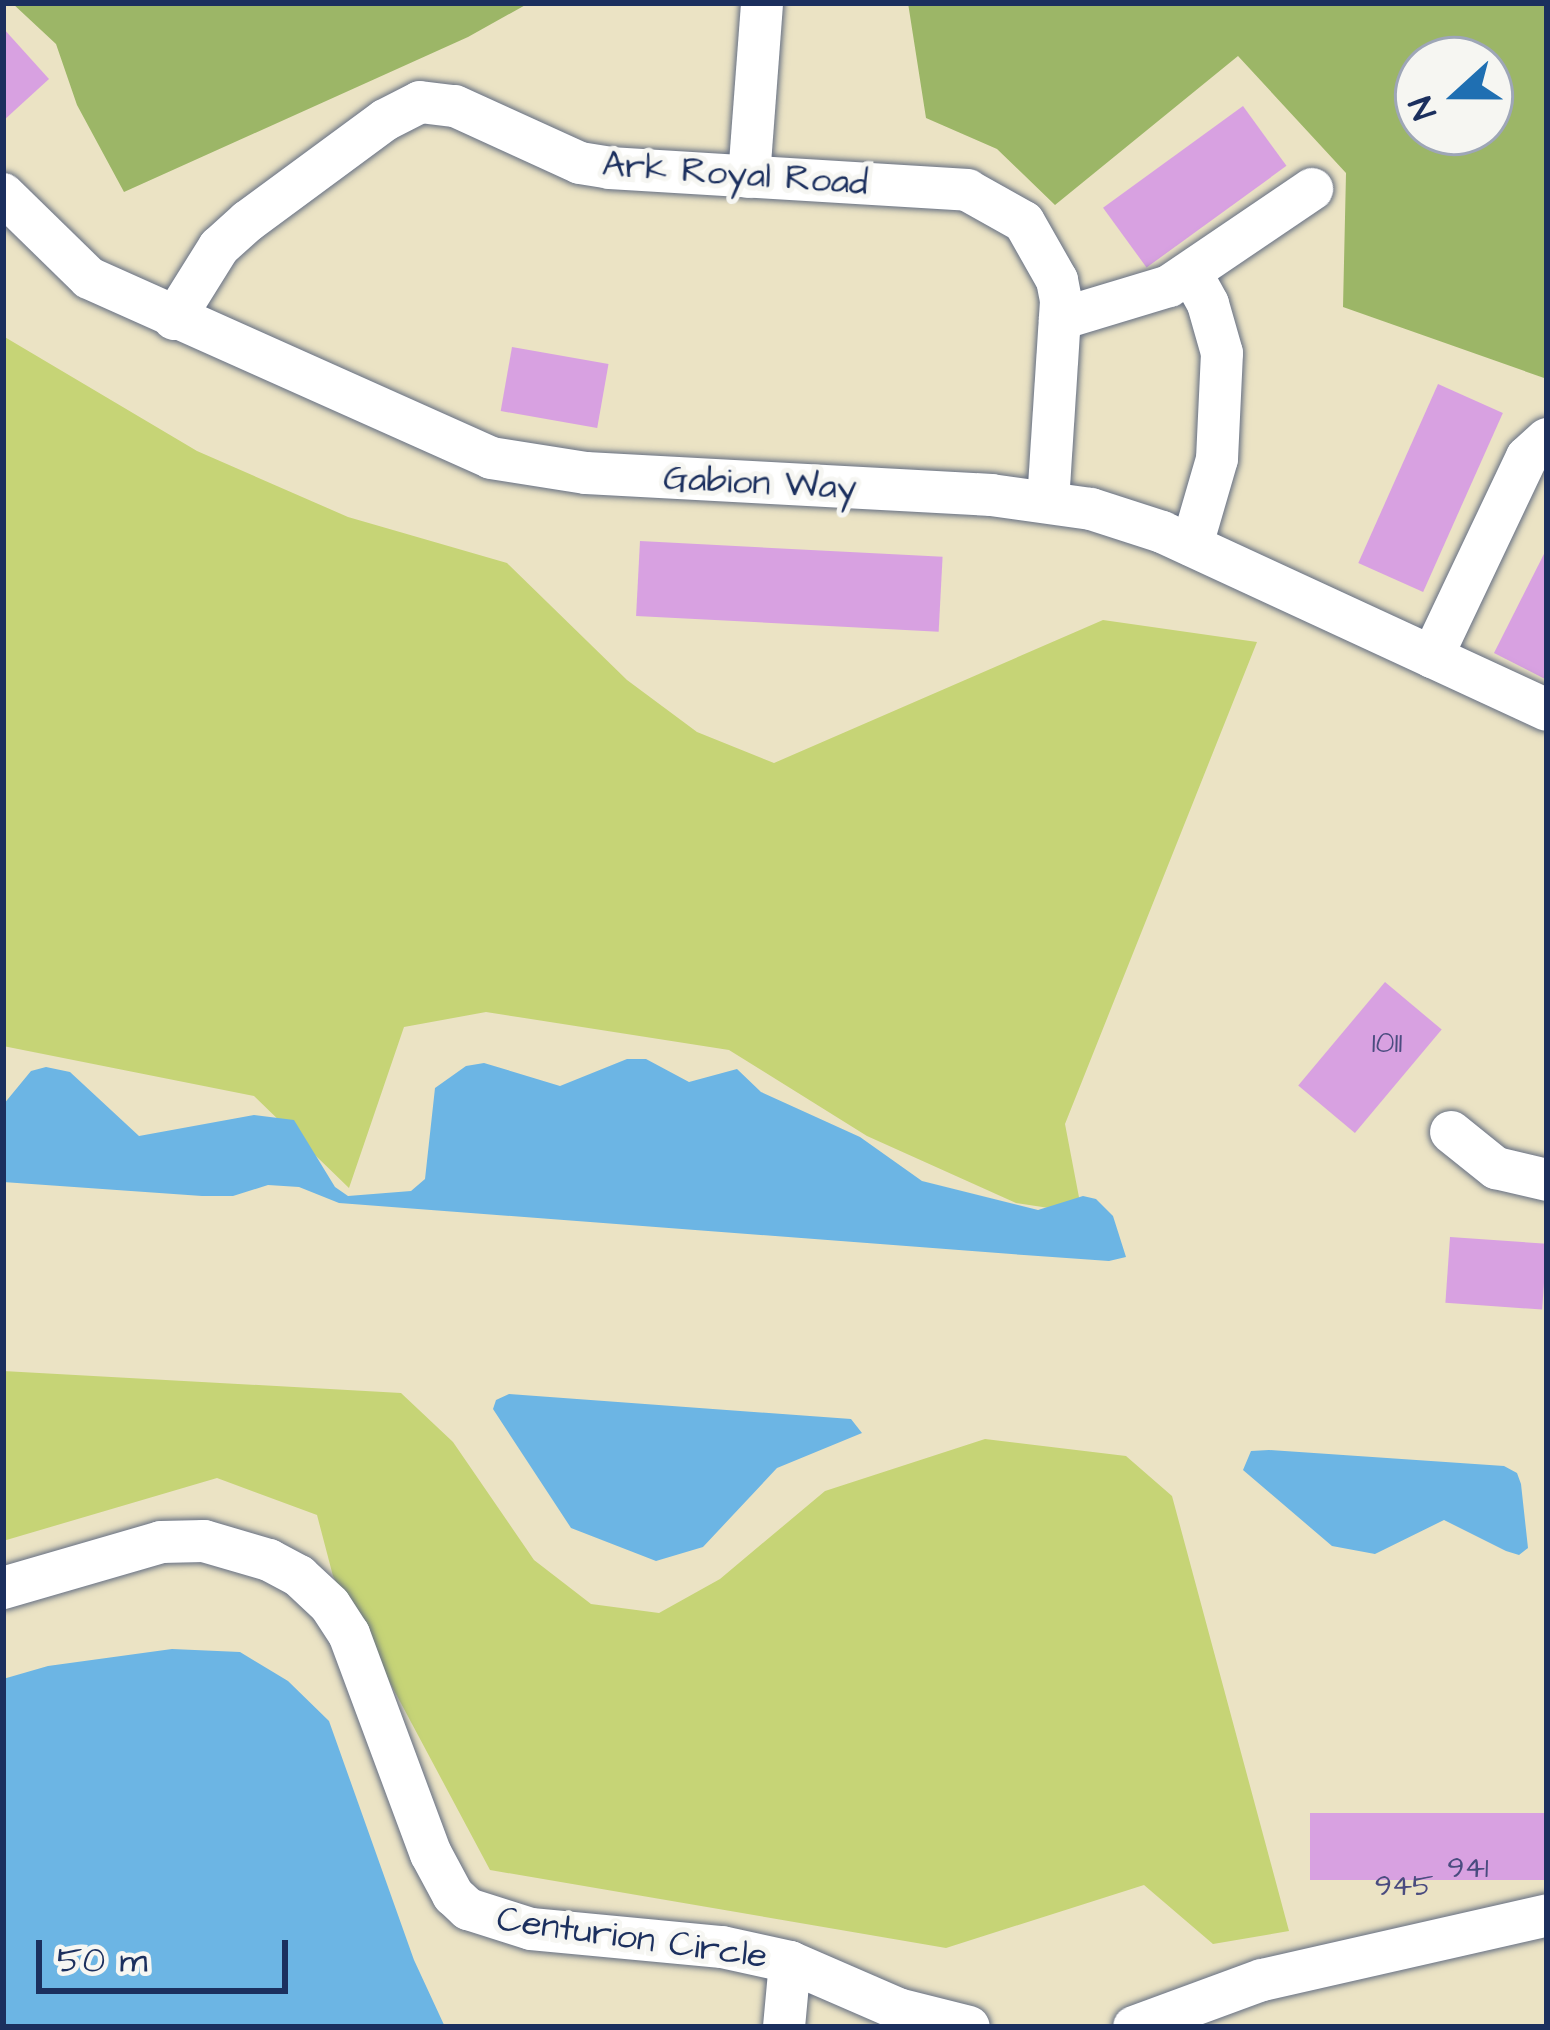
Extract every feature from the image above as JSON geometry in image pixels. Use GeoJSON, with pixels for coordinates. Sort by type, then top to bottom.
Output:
{"type":"FeatureCollection","features":[{"type":"Feature","properties":{"kind":"street"},"geometry":{"type":"LineString","coordinates":[[749,177],[762,3]]}},
{"type":"Feature","properties":{"kind":"street","name":"Ark Royal Road"},"geometry":{"type":"LineString","coordinates":[[174,319],[208,262],[248,220],[385,120],[420,102],[455,106],[580,163],[967,190],[987,197],[1024,222],[1057,280],[1060,319],[1048,502]]}},
{"type":"Feature","properties":{"kind":"street"},"geometry":{"type":"LineString","coordinates":[[1060,319],[1140,299],[1191,273],[1312,189]]}},
{"type":"Feature","properties":{"kind":"street","name":"Gabion Way"},"geometry":{"type":"LineString","coordinates":[[3,194],[88,278],[446,442],[535,468],[1048,502],[1130,518],[1547,710]]}},
{"type":"Feature","properties":{"kind":"street"},"geometry":{"type":"LineString","coordinates":[[1191,273],[1208,304],[1222,353],[1216,459],[1192,545]]}},
{"type":"Feature","properties":{"kind":"street"},"geometry":{"type":"LineString","coordinates":[[1432,657],[1527,457],[1547,439]]}},
{"type":"Feature","properties":{"kind":"street"},"geometry":{"type":"LineString","coordinates":[[1451,1132],[1496,1168],[1547,1180]]}},
{"type":"Feature","properties":{"kind":"street","name":"Centurion Circle"},"geometry":{"type":"LineString","coordinates":[[3,1588],[161,1542],[204,1541],[269,1560],[299,1576],[330,1605],[349,1634],[431,1854],[453,1894],[468,1909],[531,1929],[722,1947],[790,1962],[898,2009],[970,2027]]}},
{"type":"Feature","properties":{"kind":"street"},"geometry":{"type":"LineString","coordinates":[[1153,2024],[1262,1979],[1547,1915]]}},
{"type":"Feature","properties":{"kind":"street"},"geometry":{"type":"LineString","coordinates":[[784,2027],[790,1962]]}},
{"type":"Feature","properties":{"kind":"green space"},"geometry":{"type":"Polygon","coordinates":[[[12,3],[529,3],[468,37],[124,192],[77,105],[56,44],[12,3]]]}},
{"type":"Feature","properties":{"kind":"green space"},"geometry":{"type":"Polygon","coordinates":[[[908,3],[1547,3],[1547,379],[1343,307],[1346,173],[1238,56],[1055,205],[997,149],[926,118],[908,3]]]}},
{"type":"Feature","properties":{"kind":"green space"},"geometry":{"type":"Polygon","coordinates":[[[3,336],[197,451],[348,517],[507,563],[627,680],[697,732],[774,763],[1103,620],[1257,642],[1065,1124],[1082,1213],[1016,1203],[867,1136],[729,1050],[486,1012],[404,1027],[349,1188],[254,1096],[3,1046],[3,336]]]}},
{"type":"Feature","properties":{"kind":"green space"},"geometry":{"type":"Polygon","coordinates":[[[3,1371],[401,1393],[453,1442],[534,1560],[591,1604],[659,1613],[720,1579],[825,1491],[985,1439],[1126,1456],[1172,1496],[1289,1931],[1213,1944],[1144,1885],[946,1948],[490,1870],[333,1576],[317,1515],[217,1478],[3,1541],[3,1371]]]}},
{"type":"Feature","properties":{"kind":"water"},"geometry":{"type":"Polygon","coordinates":[[[627,1059],[646,1059],[689,1082],[737,1069],[761,1092],[860,1137],[922,1181],[1038,1210],[1083,1196],[1096,1199],[1113,1216],[1126,1257],[1109,1261],[339,1203],[299,1187],[268,1185],[233,1196],[202,1196],[3,1182],[3,1105],[31,1071],[46,1067],[70,1072],[139,1136],[254,1115],[294,1120],[335,1187],[348,1196],[411,1191],[425,1179],[435,1088],[466,1066],[484,1063],[560,1086],[627,1059]]]}},
{"type":"Feature","properties":{"kind":"water"},"geometry":{"type":"Polygon","coordinates":[[[509,1394],[851,1419],[862,1433],[777,1468],[703,1547],[656,1561],[571,1528],[493,1409],[496,1400],[509,1394]]]}},
{"type":"Feature","properties":{"kind":"water"},"geometry":{"type":"Polygon","coordinates":[[[1251,1451],[1504,1466],[1517,1473],[1521,1484],[1528,1548],[1519,1555],[1506,1551],[1444,1520],[1375,1554],[1332,1546],[1243,1470],[1251,1451]]]}},
{"type":"Feature","properties":{"kind":"water"},"geometry":{"type":"Polygon","coordinates":[[[172,1649],[240,1652],[288,1681],[329,1721],[414,1960],[445,2027],[3,2027],[3,1679],[48,1666],[172,1649]]]}},
{"type":"Feature","properties":{"kind":"building"},"geometry":{"type":"Polygon","coordinates":[[[3,28],[49,79],[3,121],[3,28]]]}},
{"type":"Feature","properties":{"kind":"building"},"geometry":{"type":"Polygon","coordinates":[[[1243,106],[1286,166],[1147,268],[1103,208],[1243,106]]]}},
{"type":"Feature","properties":{"kind":"building"},"geometry":{"type":"Polygon","coordinates":[[[512,347],[609,364],[597,428],[501,411],[512,347]]]}},
{"type":"Feature","properties":{"kind":"building"},"geometry":{"type":"Polygon","coordinates":[[[1438,384],[1503,413],[1423,592],[1358,563],[1438,384]]]}},
{"type":"Feature","properties":{"kind":"building"},"geometry":{"type":"Polygon","coordinates":[[[640,541],[943,557],[939,632],[636,616],[640,541]]]}},
{"type":"Feature","properties":{"kind":"building"},"geometry":{"type":"Polygon","coordinates":[[[1547,548],[1547,680],[1494,653],[1547,548]]]}},
{"type":"Feature","properties":{"kind":"building"},"geometry":{"type":"Polygon","coordinates":[[[1385,982],[1442,1030],[1355,1133],[1298,1085],[1385,982]]]}},
{"type":"Feature","properties":{"kind":"building"},"geometry":{"type":"Polygon","coordinates":[[[1450,1237],[1547,1244],[1542,1310],[1445,1303],[1450,1237]]]}},
{"type":"Feature","properties":{"kind":"building"},"geometry":{"type":"Polygon","coordinates":[[[1310,1813],[1547,1813],[1547,1880],[1310,1880],[1310,1813]]]}}]}
